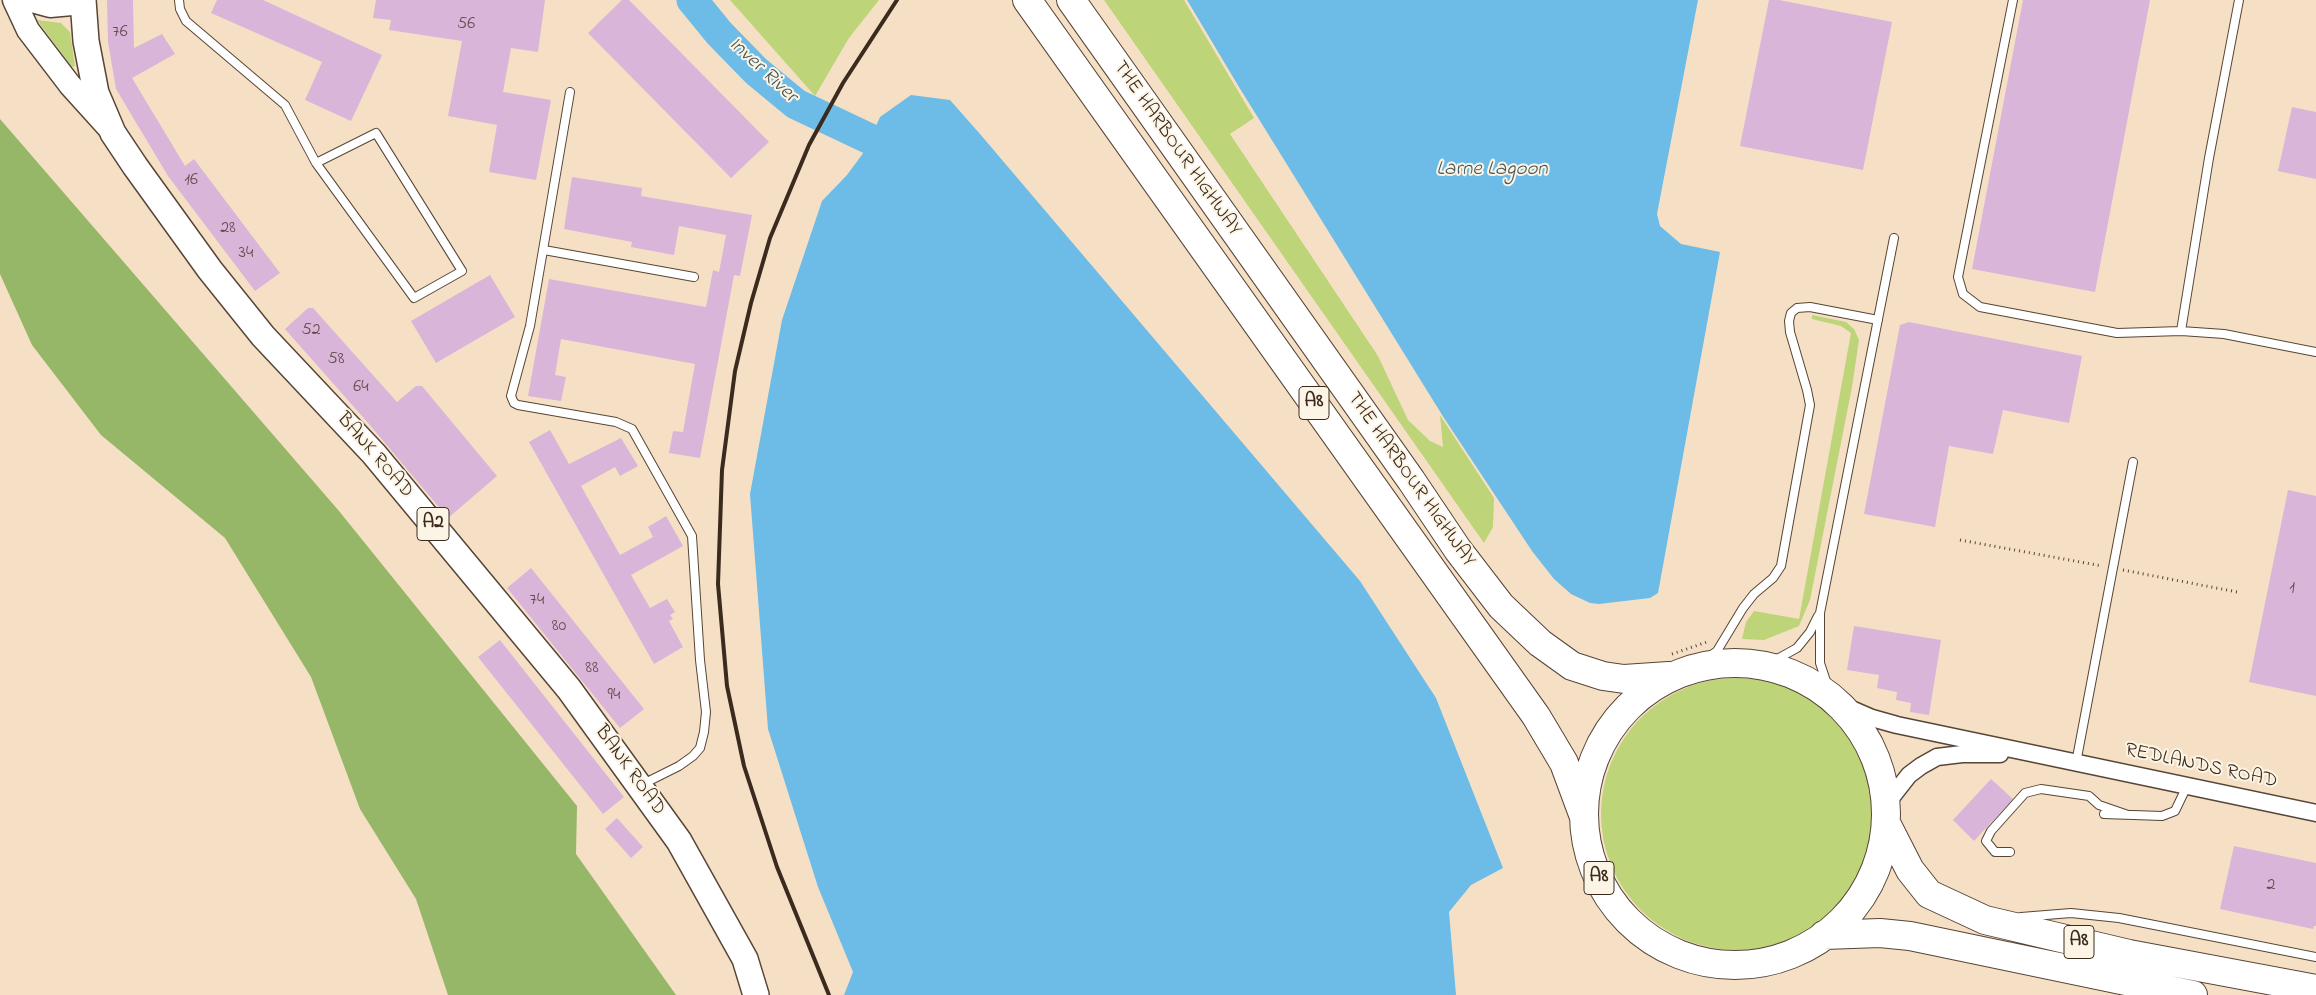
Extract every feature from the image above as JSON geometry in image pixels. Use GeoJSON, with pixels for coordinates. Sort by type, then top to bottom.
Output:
{"type":"FeatureCollection","features":[{"type":"Feature","properties":{"kind":"highway","name":"THE HARBOUR HIGHWAY"},"geometry":{"type":"LineString","coordinates":[[1071,0],[1411,480],[1458,550],[1500,606],[1540,643],[1572,666],[1603,676],[1624,679],[1678,666]]}},
{"type":"Feature","properties":{"kind":"highway","name":"A8"},"geometry":{"type":"LineString","coordinates":[[1033,6],[1536,716],[1564,763],[1584,816]]}},
{"type":"Feature","properties":{"kind":"highway","name":"A8"},"geometry":{"type":"LineString","coordinates":[[1724,662],[1756,664],[1785,673],[1810,684],[1836,701],[1856,722],[1878,762],[1884,783],[1887,813],[1881,852],[1874,876],[1845,917],[1824,935],[1791,954],[1776,959],[1746,963],[1720,963],[1695,959],[1665,949],[1627,921],[1612,903],[1592,861],[1585,839],[1584,816],[1586,792],[1601,745],[1627,709],[1678,666],[1724,662]]}},
{"type":"Feature","properties":{"kind":"highway","name":"A8"},"geometry":{"type":"LineString","coordinates":[[1887,813],[1910,870],[1929,894],[1984,920],[2129,954],[2316,989]]}},
{"type":"Feature","properties":{"kind":"highway","name":"A8"},"geometry":{"type":"LineString","coordinates":[[1824,935],[1880,933],[1910,936],[2193,995]]}},
{"type":"Feature","properties":{"kind":"main road","name":"BANK ROAD"},"geometry":{"type":"LineString","coordinates":[[83,2],[90,69],[96,93],[114,133],[210,270],[262,336],[374,454],[569,689],[679,841],[745,959],[756,995]]}},
{"type":"Feature","properties":{"kind":"street"},"geometry":{"type":"LineString","coordinates":[[14,0],[28,30],[70,85],[114,133]]}},
{"type":"Feature","properties":{"kind":"street"},"geometry":{"type":"LineString","coordinates":[[28,0],[50,6],[83,2]]}},
{"type":"Feature","properties":{"kind":"street","name":"REDLANDS ROAD"},"geometry":{"type":"LineString","coordinates":[[1836,701],[1872,718],[1897,725],[2316,813]]}},
{"type":"Feature","properties":{"kind":"street","name":"REDLANDS ROAD"},"geometry":{"type":"LineString","coordinates":[[1887,813],[1910,775],[1920,766],[1937,757],[1989,753],[2076,763]]}},
{"type":"Feature","properties":{"kind":"lane"},"geometry":{"type":"LineString","coordinates":[[179,0],[180,9],[186,21],[285,105],[316,163],[414,298],[462,271],[376,133],[316,163]]}},
{"type":"Feature","properties":{"kind":"lane"},"geometry":{"type":"LineString","coordinates":[[2012,0],[1958,277],[1963,294],[1980,307],[2117,333],[2181,331],[2224,334],[2316,352]]}},
{"type":"Feature","properties":{"kind":"lane"},"geometry":{"type":"LineString","coordinates":[[2181,331],[2209,158],[2239,0]]}},
{"type":"Feature","properties":{"kind":"lane"},"geometry":{"type":"LineString","coordinates":[[570,92],[530,326],[512,390],[512,400],[518,405],[616,422],[629,428],[637,436],[693,539],[696,605],[706,712],[704,732],[701,744],[693,756],[673,770],[640,785]]}},
{"type":"Feature","properties":{"kind":"lane"},"geometry":{"type":"LineString","coordinates":[[1836,701],[1820,663],[1820,613],[1894,238]]}},
{"type":"Feature","properties":{"kind":"lane"},"geometry":{"type":"LineString","coordinates":[[544,250],[694,277]]}},
{"type":"Feature","properties":{"kind":"lane"},"geometry":{"type":"LineString","coordinates":[[1678,666],[1717,651],[1743,608],[1754,594],[1773,578],[1782,562],[1810,405],[1790,332],[1789,319],[1791,313],[1797,308],[1810,307],[1878,320]]}},
{"type":"Feature","properties":{"kind":"lane"},"geometry":{"type":"LineString","coordinates":[[2076,763],[2133,462]]}},
{"type":"Feature","properties":{"kind":"lane"},"geometry":{"type":"LineString","coordinates":[[1756,664],[1779,658],[1797,648],[1810,632],[1820,613]]}},
{"type":"Feature","properties":{"kind":"lane"},"geometry":{"type":"LineString","coordinates":[[2104,814],[2162,816],[2175,810],[2187,786]]}},
{"type":"Feature","properties":{"kind":"lane"},"geometry":{"type":"LineString","coordinates":[[2010,852],[1995,852],[1986,841],[1991,831],[2025,793],[2041,789],[2088,796],[2099,805],[2128,815]]}},
{"type":"Feature","properties":{"kind":"lane"},"geometry":{"type":"LineString","coordinates":[[1984,920],[2071,913],[2119,918],[2316,957]]}},
{"type":"Feature","properties":{"kind":"path"},"geometry":{"type":"LineString","coordinates":[[1960,540],[2237,592]]}},
{"type":"Feature","properties":{"kind":"path"},"geometry":{"type":"LineString","coordinates":[[1678,666],[1727,636]]}},
{"type":"Feature","properties":{"kind":"green space"},"geometry":{"type":"Polygon","coordinates":[[[730,0],[879,0],[849,38],[815,96],[730,0]]]}},
{"type":"Feature","properties":{"kind":"green space"},"geometry":{"type":"Polygon","coordinates":[[[1104,0],[1184,0],[1254,118],[1230,134],[1378,356],[1408,420],[1430,441],[1443,447],[1440,415],[1494,498],[1493,527],[1484,543],[1104,0]]]}},
{"type":"Feature","properties":{"kind":"green space"},"geometry":{"type":"Polygon","coordinates":[[[37,20],[61,23],[70,32],[75,66],[72,67],[37,20]]]}},
{"type":"Feature","properties":{"kind":"green space"},"geometry":{"type":"Polygon","coordinates":[[[0,119],[339,511],[577,806],[576,854],[676,995],[448,995],[416,899],[360,809],[311,677],[225,538],[101,435],[32,345],[0,274],[0,119]]]}},
{"type":"Feature","properties":{"kind":"green space"},"geometry":{"type":"Polygon","coordinates":[[[1812,315],[1846,322],[1854,329],[1859,340],[1852,387],[1810,600],[1799,626],[1764,640],[1742,639],[1746,622],[1754,611],[1799,619],[1851,333],[1841,326],[1812,319],[1812,315]]]}},
{"type":"Feature","properties":{"kind":"green space"},"geometry":{"type":"Polygon","coordinates":[[[1737,678],[1776,684],[1801,694],[1833,718],[1850,739],[1862,762],[1870,788],[1873,814],[1867,853],[1857,878],[1833,910],[1812,927],[1789,939],[1763,947],[1737,950],[1698,944],[1673,934],[1641,910],[1624,889],[1612,866],[1604,840],[1601,814],[1607,775],[1617,750],[1641,718],[1662,701],[1685,689],[1711,681],[1737,678]]]}},
{"type":"Feature","properties":{"kind":"water","name":"Larne Lagoon"},"geometry":{"type":"Polygon","coordinates":[[[1187,0],[1698,0],[1657,214],[1660,226],[1681,244],[1720,252],[1658,593],[1650,598],[1599,604],[1590,603],[1571,594],[1554,579],[1532,551],[1444,418],[1187,0]]]}},
{"type":"Feature","properties":{"kind":"water"},"geometry":{"type":"Polygon","coordinates":[[[911,95],[950,100],[980,134],[1360,581],[1436,698],[1503,868],[1471,885],[1449,912],[1456,995],[844,995],[853,972],[818,887],[768,729],[750,494],[782,320],[822,201],[847,175],[864,152],[880,117],[911,95]]]}},
{"type":"Feature","properties":{"kind":"building"},"geometry":{"type":"Polygon","coordinates":[[[107,0],[133,0],[134,48],[162,34],[175,54],[132,78],[185,166],[194,159],[280,273],[255,291],[168,176],[116,89],[108,42],[107,0]]]}},
{"type":"Feature","properties":{"kind":"building"},"geometry":{"type":"Polygon","coordinates":[[[217,0],[263,0],[382,55],[351,121],[305,100],[322,62],[211,13],[217,0]]]}},
{"type":"Feature","properties":{"kind":"building"},"geometry":{"type":"Polygon","coordinates":[[[376,0],[545,0],[538,52],[511,48],[503,92],[551,100],[536,180],[489,172],[497,125],[448,116],[462,41],[389,30],[391,20],[373,18],[376,0]]]}},
{"type":"Feature","properties":{"kind":"building"},"geometry":{"type":"Polygon","coordinates":[[[622,0],[629,0],[769,142],[731,178],[588,33],[622,0]]]}},
{"type":"Feature","properties":{"kind":"building"},"geometry":{"type":"Polygon","coordinates":[[[1769,0],[1779,0],[1892,22],[1863,170],[1740,146],[1769,0]]]}},
{"type":"Feature","properties":{"kind":"building"},"geometry":{"type":"Polygon","coordinates":[[[2023,0],[2150,0],[2095,292],[1972,269],[2023,0]]]}},
{"type":"Feature","properties":{"kind":"building"},"geometry":{"type":"Polygon","coordinates":[[[2292,107],[2316,112],[2316,179],[2278,171],[2292,107]]]}},
{"type":"Feature","properties":{"kind":"building"},"geometry":{"type":"Polygon","coordinates":[[[572,177],[642,188],[641,196],[752,215],[740,276],[734,275],[700,458],[669,453],[673,431],[683,432],[695,364],[561,339],[555,375],[566,377],[561,401],[528,396],[549,279],[706,307],[713,270],[719,272],[726,235],[679,226],[674,255],[631,247],[632,242],[564,229],[572,177]]]}},
{"type":"Feature","properties":{"kind":"building"},"geometry":{"type":"Polygon","coordinates":[[[490,275],[515,317],[436,363],[411,321],[490,275]]]}},
{"type":"Feature","properties":{"kind":"building"},"geometry":{"type":"Polygon","coordinates":[[[308,308],[313,308],[397,402],[416,386],[422,386],[497,476],[448,518],[369,424],[285,329],[308,308]]]}},
{"type":"Feature","properties":{"kind":"building"},"geometry":{"type":"Polygon","coordinates":[[[1909,322],[2082,356],[2069,423],[2003,410],[1993,454],[1949,446],[1935,527],[1864,514],[1900,325],[1909,322]]]}},
{"type":"Feature","properties":{"kind":"building"},"geometry":{"type":"Polygon","coordinates":[[[550,430],[569,464],[621,438],[638,466],[620,476],[615,467],[581,486],[620,555],[653,537],[648,527],[666,516],[683,546],[631,575],[650,608],[667,599],[675,612],[670,615],[673,619],[669,621],[683,647],[654,664],[529,442],[550,430]]]}},
{"type":"Feature","properties":{"kind":"building"},"geometry":{"type":"Polygon","coordinates":[[[2288,490],[2316,496],[2316,696],[2249,682],[2288,490]]]}},
{"type":"Feature","properties":{"kind":"building"},"geometry":{"type":"Polygon","coordinates":[[[531,568],[644,709],[620,728],[507,588],[531,568]]]}},
{"type":"Feature","properties":{"kind":"building"},"geometry":{"type":"Polygon","coordinates":[[[1854,626],[1941,640],[1929,715],[1910,712],[1911,703],[1896,700],[1897,692],[1877,688],[1879,675],[1847,670],[1854,626]]]}},
{"type":"Feature","properties":{"kind":"building"},"geometry":{"type":"Polygon","coordinates":[[[500,640],[624,797],[603,814],[478,657],[500,640]]]}},
{"type":"Feature","properties":{"kind":"building"},"geometry":{"type":"Polygon","coordinates":[[[1991,779],[2013,799],[1974,841],[1953,820],[1991,779]]]}},
{"type":"Feature","properties":{"kind":"building"},"geometry":{"type":"Polygon","coordinates":[[[617,818],[643,847],[631,858],[605,829],[617,818]]]}},
{"type":"Feature","properties":{"kind":"building"},"geometry":{"type":"Polygon","coordinates":[[[2234,846],[2316,863],[2316,926],[2313,929],[2220,909],[2234,846]]]}},
{"type":"Feature","properties":{"kind":"waterway","name":"Inver River"},"geometry":{"type":"LineString","coordinates":[[692,0],[719,33],[756,71],[796,104],[870,139]]}},
{"type":"Feature","properties":{"kind":"railway"},"geometry":{"type":"LineString","coordinates":[[829,995],[777,867],[744,766],[727,686],[718,584],[722,470],[735,371],[751,303],[770,238],[809,145],[843,83],[897,0]]}}]}
